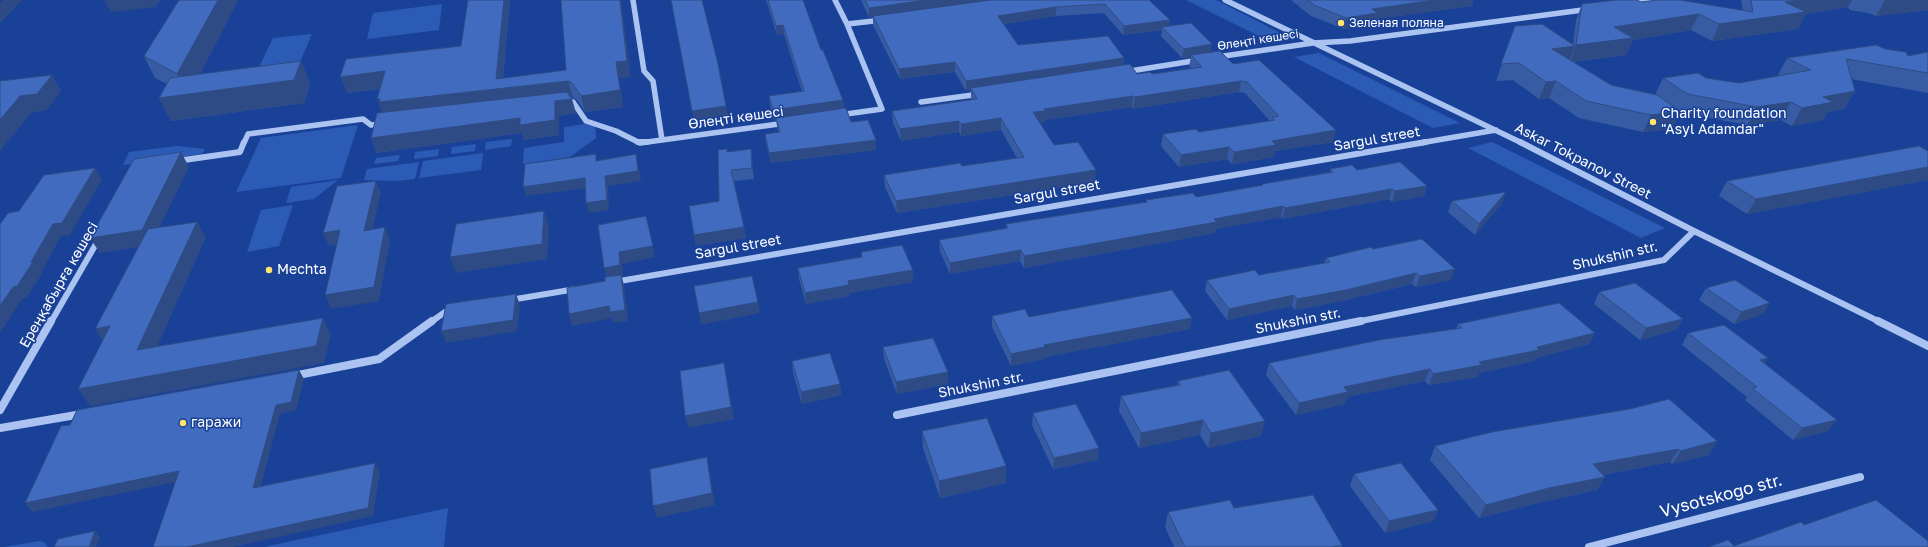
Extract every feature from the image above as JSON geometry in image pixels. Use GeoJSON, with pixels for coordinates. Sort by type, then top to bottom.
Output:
{"type":"FeatureCollection","features":[{"type":"Feature","properties":{"kind":"street"},"geometry":{"type":"LineString","coordinates":[[633,0],[644,71],[653,81],[662,140]]}},
{"type":"Feature","properties":{"kind":"street"},"geometry":{"type":"LineString","coordinates":[[835,0],[847,24],[882,109],[835,116]]}},
{"type":"Feature","properties":{"kind":"street","name":"Askar Tokpanov Street"},"geometry":{"type":"LineString","coordinates":[[1225,0],[1496,130],[1694,231],[1928,346]]}},
{"type":"Feature","properties":{"kind":"street"},"geometry":{"type":"LineString","coordinates":[[1633,3],[1655,0]]}},
{"type":"Feature","properties":{"kind":"street","name":"Өлеңті көшесі"},"geometry":{"type":"LineString","coordinates":[[1210,59],[1312,43],[1350,41],[1595,8]]}},
{"type":"Feature","properties":{"kind":"street"},"geometry":{"type":"LineString","coordinates":[[847,24],[886,19]]}},
{"type":"Feature","properties":{"kind":"street","name":"Өлеңті көшесі"},"geometry":{"type":"LineString","coordinates":[[1116,73],[1202,60]]}},
{"type":"Feature","properties":{"kind":"street"},"geometry":{"type":"LineString","coordinates":[[921,102],[984,93]]}},
{"type":"Feature","properties":{"kind":"street","name":"Өлеңті көшесі"},"geometry":{"type":"LineString","coordinates":[[557,104],[572,102],[586,121],[616,131],[640,143],[795,122]]}},
{"type":"Feature","properties":{"kind":"street"},"geometry":{"type":"LineString","coordinates":[[172,161],[240,152],[248,134],[363,119],[371,125],[386,124]]}},
{"type":"Feature","properties":{"kind":"street","name":"Sargul street"},"geometry":{"type":"LineString","coordinates":[[610,283],[1496,130]]}},
{"type":"Feature","properties":{"kind":"street","name":"Shukshin str."},"geometry":{"type":"LineString","coordinates":[[897,415],[1664,260],[1694,231]]}},
{"type":"Feature","properties":{"kind":"street","name":"Ереңқабырға көшесі"},"geometry":{"type":"LineString","coordinates":[[0,410],[103,233]]}},
{"type":"Feature","properties":{"kind":"street"},"geometry":{"type":"LineString","coordinates":[[500,302],[586,287]]}},
{"type":"Feature","properties":{"kind":"street"},"geometry":{"type":"LineString","coordinates":[[282,378],[379,359],[445,312],[461,309]]}},
{"type":"Feature","properties":{"kind":"street"},"geometry":{"type":"LineString","coordinates":[[0,428],[86,413]]}},
{"type":"Feature","properties":{"kind":"street","name":"Vysotskogo str."},"geometry":{"type":"LineString","coordinates":[[1589,547],[1860,477]]}},
{"type":"Feature","properties":{"kind":"shaded area"},"geometry":{"type":"Polygon","coordinates":[[[1186,0],[1216,0],[1292,39],[1273,43],[1186,0]]]}},
{"type":"Feature","properties":{"kind":"shaded area"},"geometry":{"type":"Polygon","coordinates":[[[442,4],[439,30],[367,39],[373,13],[442,4]]]}},
{"type":"Feature","properties":{"kind":"shaded area"},"geometry":{"type":"Polygon","coordinates":[[[312,34],[300,62],[259,67],[273,38],[312,34]]]}},
{"type":"Feature","properties":{"kind":"shaded area"},"geometry":{"type":"Polygon","coordinates":[[[1319,53],[1460,123],[1433,128],[1294,57],[1319,53]]]}},
{"type":"Feature","properties":{"kind":"shaded area"},"geometry":{"type":"Polygon","coordinates":[[[585,124],[595,126],[596,138],[570,157],[523,164],[524,148],[564,142],[564,127],[585,124]]]}},
{"type":"Feature","properties":{"kind":"shaded area"},"geometry":{"type":"Polygon","coordinates":[[[358,125],[341,178],[236,192],[261,138],[358,125]]]}},
{"type":"Feature","properties":{"kind":"shaded area"},"geometry":{"type":"Polygon","coordinates":[[[512,139],[511,146],[485,150],[486,142],[512,139]]]}},
{"type":"Feature","properties":{"kind":"shaded area"},"geometry":{"type":"Polygon","coordinates":[[[1492,142],[1665,228],[1641,238],[1468,148],[1492,142]]]}},
{"type":"Feature","properties":{"kind":"shaded area"},"geometry":{"type":"Polygon","coordinates":[[[476,144],[475,151],[451,154],[452,147],[476,144]]]}},
{"type":"Feature","properties":{"kind":"shaded area"},"geometry":{"type":"Polygon","coordinates":[[[177,146],[205,149],[202,154],[123,165],[129,152],[177,146]]]}},
{"type":"Feature","properties":{"kind":"shaded area"},"geometry":{"type":"Polygon","coordinates":[[[439,149],[438,156],[414,159],[415,152],[439,149]]]}},
{"type":"Feature","properties":{"kind":"shaded area"},"geometry":{"type":"Polygon","coordinates":[[[483,153],[481,170],[419,178],[423,161],[483,153]]]}},
{"type":"Feature","properties":{"kind":"shaded area"},"geometry":{"type":"Polygon","coordinates":[[[400,155],[398,161],[374,164],[376,158],[400,155]]]}},
{"type":"Feature","properties":{"kind":"shaded area"},"geometry":{"type":"Polygon","coordinates":[[[419,162],[415,179],[398,181],[364,180],[367,169],[419,162]]]}},
{"type":"Feature","properties":{"kind":"shaded area"},"geometry":{"type":"Polygon","coordinates":[[[338,180],[314,199],[286,203],[291,187],[338,180]]]}},
{"type":"Feature","properties":{"kind":"shaded area"},"geometry":{"type":"Polygon","coordinates":[[[293,205],[279,246],[247,252],[261,210],[293,205]]]}},
{"type":"Feature","properties":{"kind":"shaded area"},"geometry":{"type":"Polygon","coordinates":[[[448,508],[444,547],[264,547],[448,508]]]}},
{"type":"Feature","properties":{"kind":"shaded area"},"geometry":{"type":"Polygon","coordinates":[[[40,541],[44,542],[48,547],[4,547],[40,541]]]}},
{"type":"Feature","properties":{"kind":"building"},"geometry":{"type":"Polygon","coordinates":[[[179,0],[218,0],[177,74],[144,56],[179,0]]]}},
{"type":"Feature","properties":{"kind":"building"},"geometry":{"type":"Polygon","coordinates":[[[468,0],[504,0],[496,79],[566,70],[561,0],[620,0],[627,61],[616,62],[620,90],[581,96],[572,83],[568,81],[379,102],[380,99],[377,99],[385,71],[340,77],[346,59],[461,46],[468,0]]]}},
{"type":"Feature","properties":{"kind":"building"},"geometry":{"type":"Polygon","coordinates":[[[671,0],[702,0],[718,64],[726,106],[692,111],[671,0]]]}},
{"type":"Feature","properties":{"kind":"building"},"geometry":{"type":"Polygon","coordinates":[[[768,0],[803,0],[821,50],[823,50],[843,100],[773,110],[769,96],[804,91],[783,25],[776,26],[768,0]]]}},
{"type":"Feature","properties":{"kind":"building"},"geometry":{"type":"Polygon","coordinates":[[[865,0],[927,0],[869,8],[865,0]]]}},
{"type":"Feature","properties":{"kind":"building"},"geometry":{"type":"Polygon","coordinates":[[[991,0],[1149,0],[1170,20],[1124,26],[1105,4],[1056,7],[998,16],[1018,45],[1108,36],[1124,58],[966,81],[955,62],[899,69],[873,16],[991,0]]]}},
{"type":"Feature","properties":{"kind":"building"},"geometry":{"type":"Polygon","coordinates":[[[1308,0],[1435,0],[1372,9],[1378,13],[1346,18],[1314,5],[1308,0]]]}},
{"type":"Feature","properties":{"kind":"building"},"geometry":{"type":"Polygon","coordinates":[[[1616,0],[1637,0],[1641,2],[1680,0],[1753,12],[1751,0],[1800,0],[1785,2],[1806,12],[1719,24],[1699,14],[1614,27],[1633,38],[1576,45],[1582,4],[1616,0]]]}},
{"type":"Feature","properties":{"kind":"building"},"geometry":{"type":"Polygon","coordinates":[[[1191,23],[1212,44],[1184,49],[1162,27],[1191,23]]]}},
{"type":"Feature","properties":{"kind":"building"},"geometry":{"type":"Polygon","coordinates":[[[1542,24],[1575,46],[1552,49],[1611,85],[1657,95],[1680,111],[1651,115],[1586,101],[1556,81],[1546,82],[1519,63],[1501,64],[1515,26],[1542,24]]]}},
{"type":"Feature","properties":{"kind":"building"},"geometry":{"type":"Polygon","coordinates":[[[1876,45],[1885,49],[1906,52],[1908,56],[1928,52],[1928,73],[1846,59],[1855,91],[1823,97],[1833,102],[1802,108],[1791,102],[1756,107],[1688,94],[1663,78],[1698,73],[1706,78],[1739,83],[1811,70],[1787,58],[1876,45]]]}},
{"type":"Feature","properties":{"kind":"building"},"geometry":{"type":"Polygon","coordinates":[[[1220,51],[1233,64],[1259,60],[1336,130],[1272,141],[1276,145],[1234,152],[1229,147],[1181,155],[1163,134],[1196,129],[1199,132],[1275,120],[1272,117],[1279,116],[1247,82],[1241,81],[1044,109],[1046,111],[1033,112],[1054,145],[1078,142],[1096,170],[896,201],[884,175],[960,163],[962,166],[1024,157],[1001,118],[961,124],[959,121],[900,129],[892,111],[977,99],[971,88],[1130,64],[1137,74],[1150,72],[1152,74],[1202,67],[1191,55],[1220,51]]]}},
{"type":"Feature","properties":{"kind":"building"},"geometry":{"type":"Polygon","coordinates":[[[301,61],[294,80],[159,98],[170,78],[301,61]]]}},
{"type":"Feature","properties":{"kind":"building"},"geometry":{"type":"Polygon","coordinates":[[[52,75],[37,94],[20,96],[0,120],[0,81],[52,75]]]}},
{"type":"Feature","properties":{"kind":"building"},"geometry":{"type":"Polygon","coordinates":[[[567,92],[572,99],[555,101],[555,120],[520,125],[520,118],[371,138],[377,113],[567,92]]]}},
{"type":"Feature","properties":{"kind":"building"},"geometry":{"type":"Polygon","coordinates":[[[846,108],[851,122],[868,120],[876,140],[769,153],[765,134],[780,132],[776,118],[846,108]]]}},
{"type":"Feature","properties":{"kind":"building"},"geometry":{"type":"Polygon","coordinates":[[[1919,146],[1928,151],[1928,167],[1756,199],[1727,181],[1919,146]]]}},
{"type":"Feature","properties":{"kind":"building"},"geometry":{"type":"Polygon","coordinates":[[[727,149],[727,152],[751,149],[752,168],[731,170],[744,227],[694,235],[689,206],[719,201],[718,150],[727,149]]]}},
{"type":"Feature","properties":{"kind":"building"},"geometry":{"type":"Polygon","coordinates":[[[181,152],[142,230],[90,238],[134,159],[181,152]]]}},
{"type":"Feature","properties":{"kind":"building"},"geometry":{"type":"Polygon","coordinates":[[[596,154],[596,161],[636,154],[638,171],[605,176],[607,200],[586,203],[585,178],[523,187],[525,164],[596,154]]]}},
{"type":"Feature","properties":{"kind":"building"},"geometry":{"type":"Polygon","coordinates":[[[1400,162],[1427,186],[1395,191],[1392,189],[1285,208],[1283,206],[1214,219],[1217,222],[1024,256],[1021,250],[950,263],[939,240],[1008,228],[1006,224],[1147,202],[1146,200],[1193,193],[1196,197],[1263,185],[1262,184],[1333,172],[1330,169],[1352,165],[1357,170],[1400,162]]]}},
{"type":"Feature","properties":{"kind":"building"},"geometry":{"type":"Polygon","coordinates":[[[95,168],[62,223],[53,224],[31,262],[33,262],[17,286],[13,287],[0,306],[0,224],[8,213],[19,211],[44,175],[95,168]]]}},
{"type":"Feature","properties":{"kind":"building"},"geometry":{"type":"Polygon","coordinates":[[[376,181],[364,231],[385,227],[374,287],[325,295],[340,230],[323,233],[337,186],[376,181]]]}},
{"type":"Feature","properties":{"kind":"building"},"geometry":{"type":"Polygon","coordinates":[[[1506,192],[1479,224],[1452,201],[1506,192]]]}},
{"type":"Feature","properties":{"kind":"building"},"geometry":{"type":"Polygon","coordinates":[[[544,211],[542,244],[450,257],[456,224],[544,211]]]}},
{"type":"Feature","properties":{"kind":"building"},"geometry":{"type":"Polygon","coordinates":[[[646,216],[653,246],[619,252],[620,265],[604,268],[598,225],[646,216]]]}},
{"type":"Feature","properties":{"kind":"building"},"geometry":{"type":"Polygon","coordinates":[[[197,222],[137,350],[323,318],[316,346],[78,389],[110,326],[95,329],[148,229],[197,222]]]}},
{"type":"Feature","properties":{"kind":"building"},"geometry":{"type":"Polygon","coordinates":[[[1422,239],[1455,269],[1420,276],[1416,273],[1346,290],[1297,299],[1294,295],[1229,309],[1207,280],[1255,270],[1259,275],[1330,262],[1326,258],[1371,247],[1373,249],[1422,239]]]}},
{"type":"Feature","properties":{"kind":"building"},"geometry":{"type":"Polygon","coordinates":[[[902,245],[913,270],[848,281],[849,285],[805,293],[798,268],[862,257],[861,252],[902,245]]]}},
{"type":"Feature","properties":{"kind":"building"},"geometry":{"type":"Polygon","coordinates":[[[621,275],[625,310],[610,312],[609,306],[569,314],[567,288],[605,281],[605,277],[621,275]]]}},
{"type":"Feature","properties":{"kind":"building"},"geometry":{"type":"Polygon","coordinates":[[[752,276],[758,302],[699,313],[694,286],[752,276]]]}},
{"type":"Feature","properties":{"kind":"building"},"geometry":{"type":"Polygon","coordinates":[[[1735,280],[1770,303],[1741,312],[1706,288],[1735,280]]]}},
{"type":"Feature","properties":{"kind":"building"},"geometry":{"type":"Polygon","coordinates":[[[1635,283],[1683,319],[1646,328],[1599,292],[1635,283]]]}},
{"type":"Feature","properties":{"kind":"building"},"geometry":{"type":"Polygon","coordinates":[[[1172,290],[1192,318],[1044,345],[1045,347],[1011,354],[992,316],[1025,309],[1029,317],[1172,290]]]}},
{"type":"Feature","properties":{"kind":"building"},"geometry":{"type":"Polygon","coordinates":[[[516,294],[513,320],[441,331],[446,304],[516,294]]]}},
{"type":"Feature","properties":{"kind":"building"},"geometry":{"type":"Polygon","coordinates":[[[1559,303],[1595,333],[1537,347],[1539,350],[1479,362],[1482,365],[1433,374],[1430,369],[1344,387],[1348,392],[1299,403],[1269,363],[1379,340],[1462,328],[1458,324],[1559,303]]]}},
{"type":"Feature","properties":{"kind":"building"},"geometry":{"type":"Polygon","coordinates":[[[1724,325],[1768,358],[1760,360],[1837,420],[1802,428],[1752,388],[1757,387],[1688,333],[1724,325]]]}},
{"type":"Feature","properties":{"kind":"building"},"geometry":{"type":"Polygon","coordinates":[[[933,338],[948,372],[896,382],[883,347],[933,338]]]}},
{"type":"Feature","properties":{"kind":"building"},"geometry":{"type":"Polygon","coordinates":[[[830,353],[840,384],[801,392],[792,361],[830,353]]]}},
{"type":"Feature","properties":{"kind":"building"},"geometry":{"type":"Polygon","coordinates":[[[724,363],[731,407],[685,416],[680,371],[724,363]]]}},
{"type":"Feature","properties":{"kind":"building"},"geometry":{"type":"Polygon","coordinates":[[[299,370],[291,402],[276,405],[253,488],[375,463],[368,508],[187,547],[153,547],[179,471],[25,503],[61,426],[70,425],[77,410],[299,370]]]}},
{"type":"Feature","properties":{"kind":"building"},"geometry":{"type":"Polygon","coordinates":[[[1229,370],[1265,421],[1211,433],[1203,420],[1141,433],[1121,396],[1180,385],[1178,381],[1229,370]]]}},
{"type":"Feature","properties":{"kind":"building"},"geometry":{"type":"Polygon","coordinates":[[[1669,399],[1717,441],[1681,451],[1679,449],[1593,464],[1605,477],[1549,488],[1486,505],[1435,446],[1492,432],[1630,409],[1669,399]]]}},
{"type":"Feature","properties":{"kind":"building"},"geometry":{"type":"Polygon","coordinates":[[[1076,404],[1099,448],[1054,458],[1033,413],[1076,404]]]}},
{"type":"Feature","properties":{"kind":"building"},"geometry":{"type":"Polygon","coordinates":[[[987,418],[1006,466],[939,481],[922,431],[987,418]]]}},
{"type":"Feature","properties":{"kind":"building"},"geometry":{"type":"Polygon","coordinates":[[[707,457],[712,493],[653,506],[650,469],[707,457]]]}},
{"type":"Feature","properties":{"kind":"building"},"geometry":{"type":"Polygon","coordinates":[[[1401,463],[1438,510],[1389,521],[1354,474],[1401,463]]]}},
{"type":"Feature","properties":{"kind":"building"},"geometry":{"type":"Polygon","coordinates":[[[1313,495],[1342,545],[1332,547],[1185,547],[1168,512],[1230,500],[1234,508],[1313,495]]]}},
{"type":"Feature","properties":{"kind":"building"},"geometry":{"type":"Polygon","coordinates":[[[1876,500],[1928,541],[1928,547],[1709,547],[1728,540],[1734,546],[1801,522],[1804,525],[1876,500]]]}},
{"type":"Feature","properties":{"kind":"building"},"geometry":{"type":"Polygon","coordinates":[[[95,531],[89,547],[54,547],[58,539],[95,531]]]}},
{"type":"Feature","properties":{"kind":"place","name":"Зеленая поляна"},"geometry":{"type":"Point","coordinates":[1341,23]}},
{"type":"Feature","properties":{"kind":"place","name":"Charity foundation \"Asyl Adamdar\""},"geometry":{"type":"Point","coordinates":[1653,122]}},
{"type":"Feature","properties":{"kind":"place","name":"Mechta"},"geometry":{"type":"Point","coordinates":[269,270]}},
{"type":"Feature","properties":{"kind":"place","name":"гаражи"},"geometry":{"type":"Point","coordinates":[183,423]}}]}
